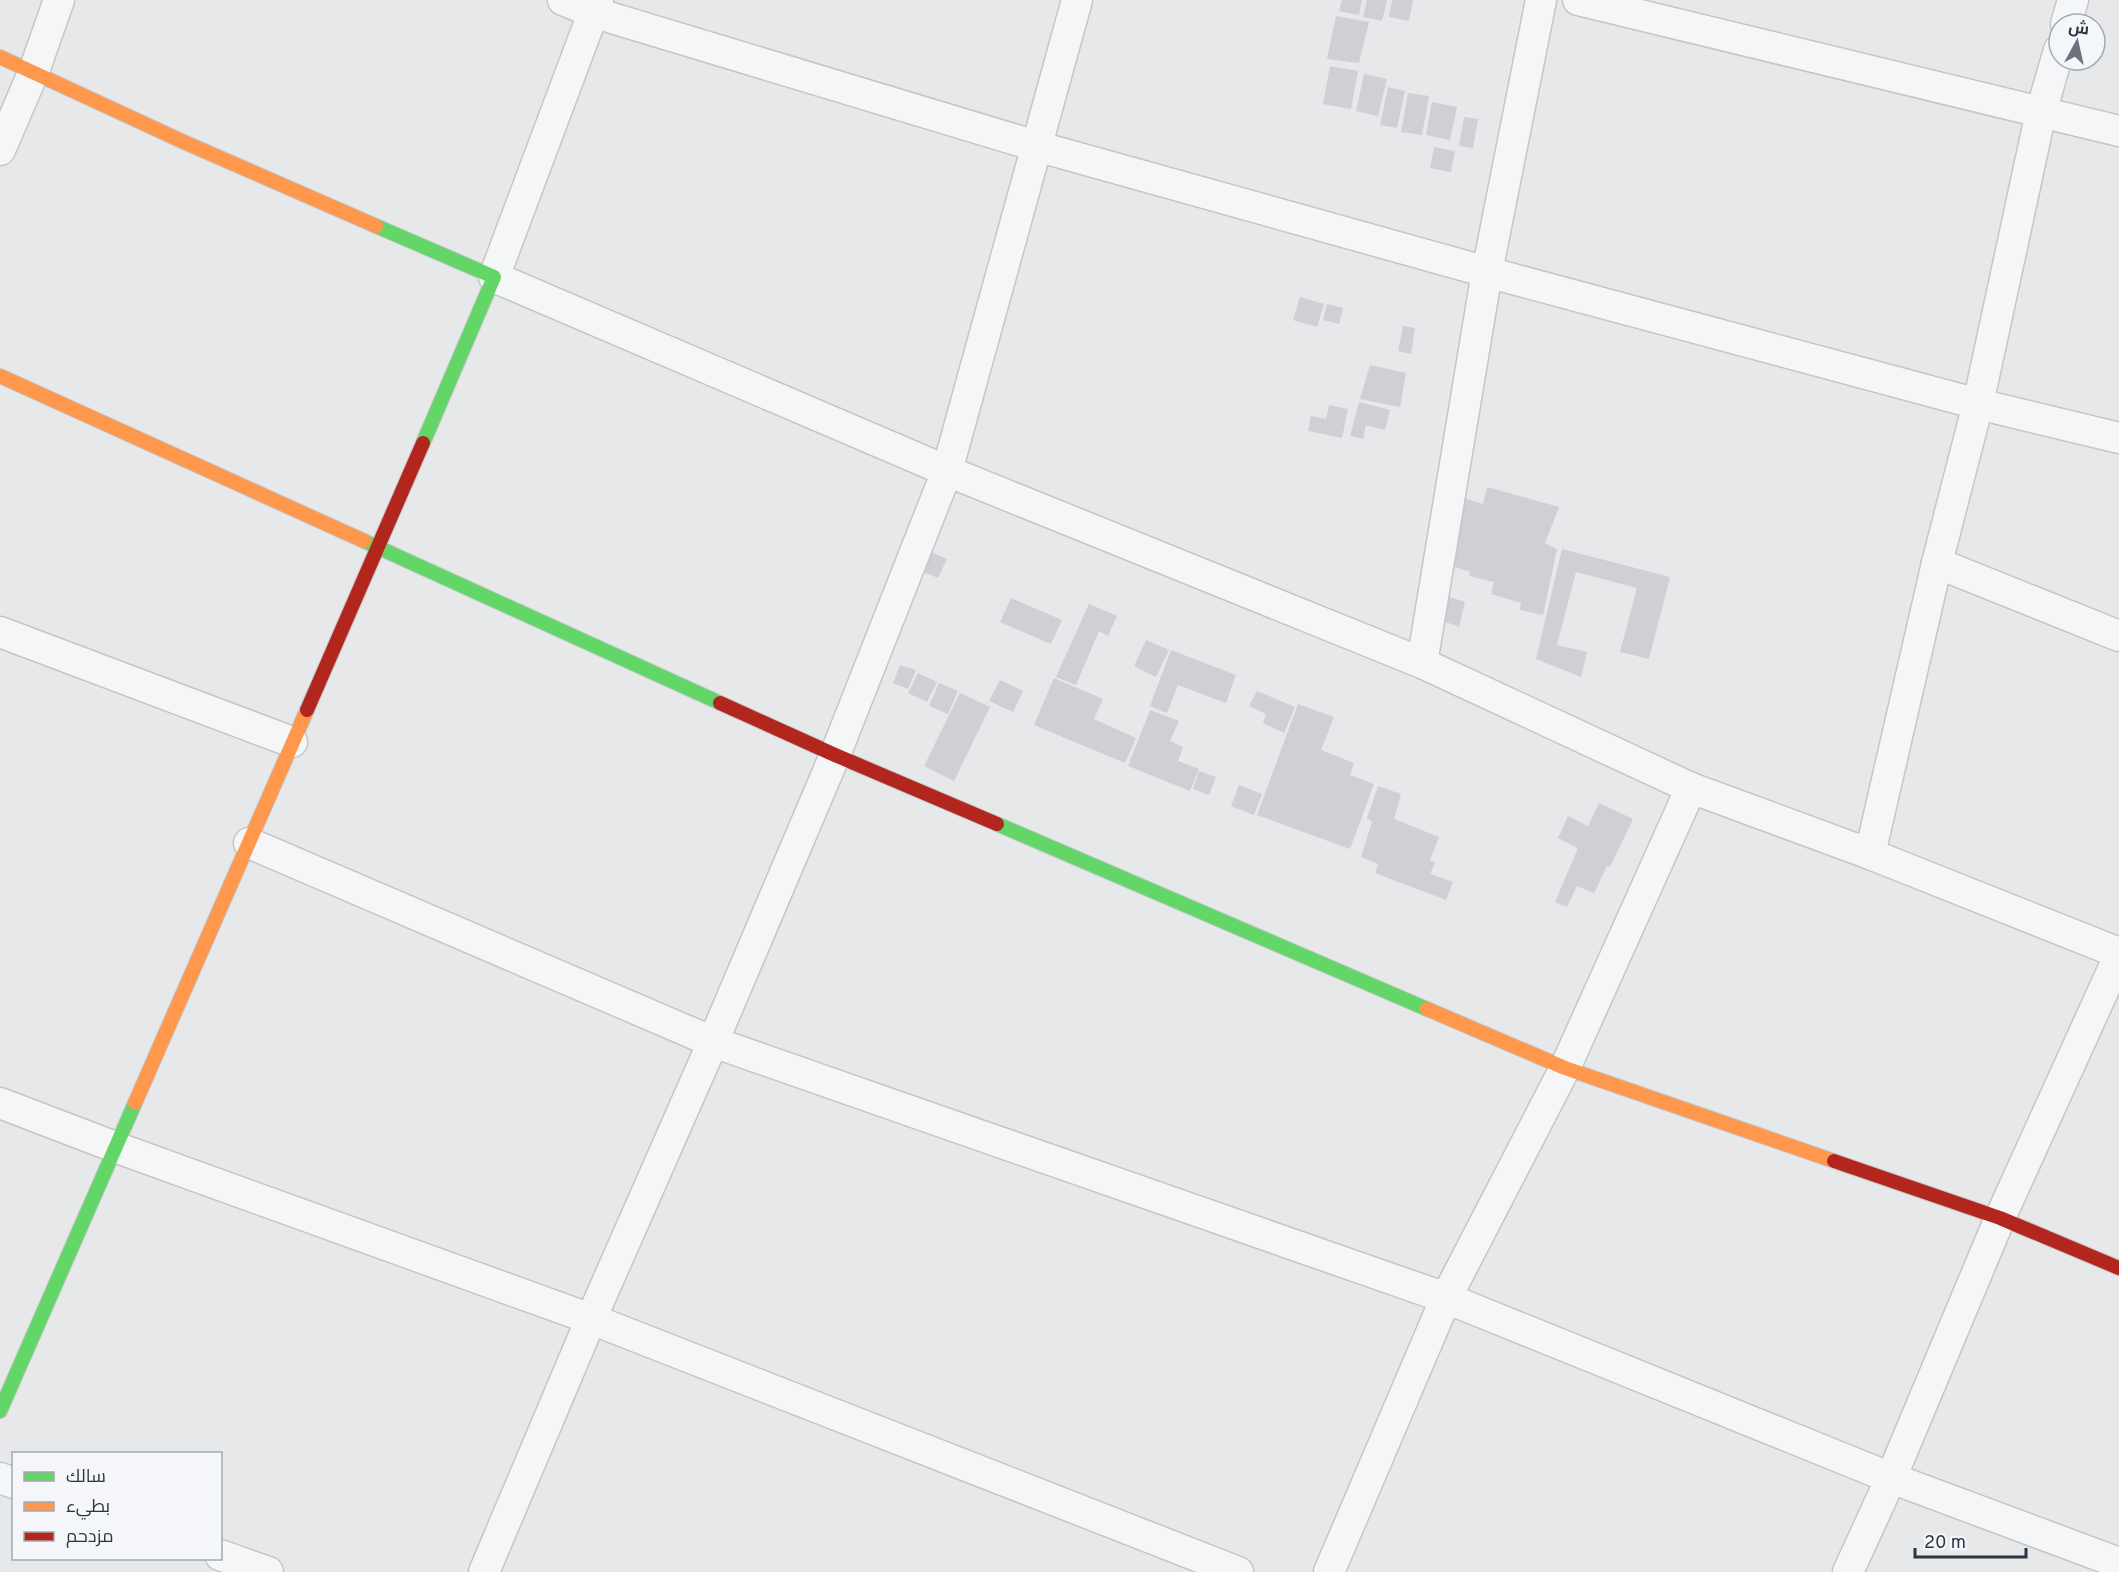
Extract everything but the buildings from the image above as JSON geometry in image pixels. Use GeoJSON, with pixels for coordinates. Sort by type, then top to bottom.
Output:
{"type":"FeatureCollection","features":[{"type":"Feature","properties":{"kind":"street"},"geometry":{"type":"LineString","coordinates":[[0,150],[34,71],[59,0]]}},
{"type":"Feature","properties":{"kind":"street"},"geometry":{"type":"LineString","coordinates":[[563,0],[595,6],[1036,146],[1487,272],[1978,404],[2119,438]]}},
{"type":"Feature","properties":{"kind":"street"},"geometry":{"type":"LineString","coordinates":[[484,1572],[591,1318],[713,1042],[835,755],[947,471],[1077,0]]}},
{"type":"Feature","properties":{"kind":"street"},"geometry":{"type":"LineString","coordinates":[[1422,663],[1487,272],[1541,0]]}},
{"type":"Feature","properties":{"kind":"street"},"geometry":{"type":"LineString","coordinates":[[1578,0],[2119,131]]}},
{"type":"Feature","properties":{"kind":"street"},"geometry":{"type":"LineString","coordinates":[[0,1410],[494,277],[595,6]]}},
{"type":"Feature","properties":{"kind":"street"},"geometry":{"type":"LineString","coordinates":[[0,57],[186,143],[947,471],[1422,663],[1691,788],[1870,854],[2119,954],[2000,1218],[1891,1478],[1848,1572]]}},
{"type":"Feature","properties":{"kind":"street"},"geometry":{"type":"LineString","coordinates":[[1870,854],[1937,563],[1978,404],[2041,112],[2053,72]]}},
{"type":"Feature","properties":{"kind":"street"},"geometry":{"type":"LineString","coordinates":[[0,376],[835,755],[1565,1068],[2000,1218],[2119,1268]]}},
{"type":"Feature","properties":{"kind":"street"},"geometry":{"type":"LineString","coordinates":[[1937,563],[2119,636]]}},
{"type":"Feature","properties":{"kind":"street"},"geometry":{"type":"LineString","coordinates":[[0,632],[292,742]]}},
{"type":"Feature","properties":{"kind":"street"},"geometry":{"type":"LineString","coordinates":[[1329,1572],[1446,1298],[1565,1068],[1691,788]]}},
{"type":"Feature","properties":{"kind":"street"},"geometry":{"type":"LineString","coordinates":[[249,843],[713,1042],[1446,1298],[1891,1478],[2119,1563]]}},
{"type":"Feature","properties":{"kind":"street"},"geometry":{"type":"LineString","coordinates":[[0,1103],[115,1147],[591,1318],[1238,1572]]}},
{"type":"Feature","properties":{"kind":"street"},"geometry":{"type":"LineString","coordinates":[[222,1557],[268,1572]]}},
{"type":"Feature","properties":{"kind":"traffic: fast"},"geometry":{"type":"LineString","coordinates":[[376,226],[494,277],[423,443]]}},
{"type":"Feature","properties":{"kind":"traffic: fast"},"geometry":{"type":"LineString","coordinates":[[364,541],[720,703]]}},
{"type":"Feature","properties":{"kind":"traffic: fast"},"geometry":{"type":"LineString","coordinates":[[997,824],[1427,1009]]}},
{"type":"Feature","properties":{"kind":"traffic: fast"},"geometry":{"type":"LineString","coordinates":[[0,1411],[135,1103]]}},
{"type":"Feature","properties":{"kind":"traffic: slow"},"geometry":{"type":"LineString","coordinates":[[0,57],[186,143],[376,226]]}},
{"type":"Feature","properties":{"kind":"traffic: slow"},"geometry":{"type":"LineString","coordinates":[[0,376],[364,541]]}},
{"type":"Feature","properties":{"kind":"traffic: slow"},"geometry":{"type":"LineString","coordinates":[[135,1103],[307,710]]}},
{"type":"Feature","properties":{"kind":"traffic: slow"},"geometry":{"type":"LineString","coordinates":[[1427,1009],[1565,1068],[1834,1161]]}},
{"type":"Feature","properties":{"kind":"traffic: jam"},"geometry":{"type":"LineString","coordinates":[[307,710],[423,443]]}},
{"type":"Feature","properties":{"kind":"traffic: jam"},"geometry":{"type":"LineString","coordinates":[[720,703],[997,824]]}},
{"type":"Feature","properties":{"kind":"traffic: jam"},"geometry":{"type":"LineString","coordinates":[[1834,1161],[2000,1218],[2119,1268]]}}]}
